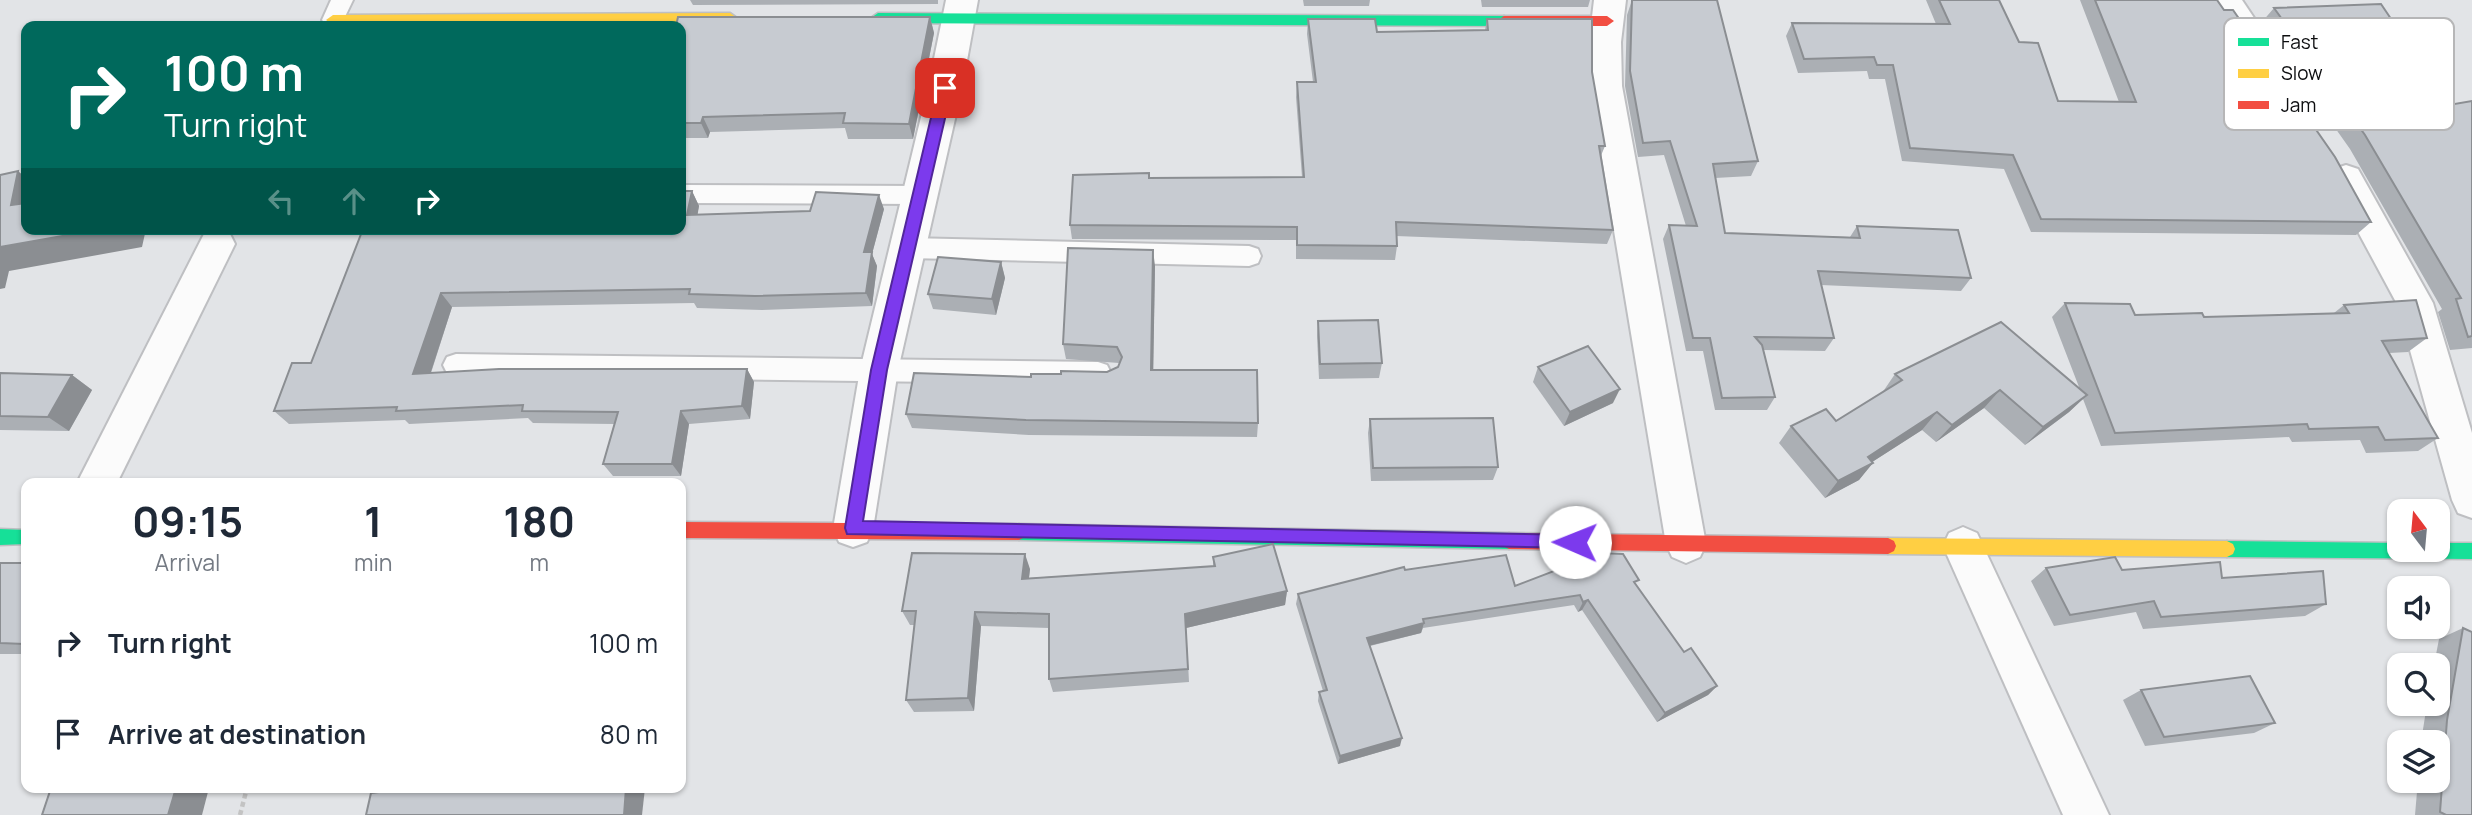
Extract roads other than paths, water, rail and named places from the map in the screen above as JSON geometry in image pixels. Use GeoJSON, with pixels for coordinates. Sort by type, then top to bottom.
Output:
{"type":"FeatureCollection","features":[{"type":"Feature","properties":{"kind":"street"},"geometry":{"type":"LineString","coordinates":[[2225,0],[2237,18]]}},
{"type":"Feature","properties":{"kind":"street"},"geometry":{"type":"LineString","coordinates":[[853,528],[879,370],[960,9]]}},
{"type":"Feature","properties":{"kind":"street"},"geometry":{"type":"LineString","coordinates":[[861,18],[960,9],[1609,10],[1606,86],[1686,544]]}},
{"type":"Feature","properties":{"kind":"street"},"geometry":{"type":"LineString","coordinates":[[338,10],[750,18]]}},
{"type":"Feature","properties":{"kind":"street"},"geometry":{"type":"LineString","coordinates":[[2328,149],[2415,303],[2472,500]]}},
{"type":"Feature","properties":{"kind":"street"},"geometry":{"type":"LineString","coordinates":[[100,478],[217,244]]}},
{"type":"Feature","properties":{"kind":"street"},"geometry":{"type":"LineString","coordinates":[[686,530],[853,528],[1686,544],[2472,551]]}},
{"type":"Feature","properties":{"kind":"street"},"geometry":{"type":"LineString","coordinates":[[0,537],[21,537]]}},
{"type":"Feature","properties":{"kind":"street"},"geometry":{"type":"LineString","coordinates":[[1963,546],[2086,815]]}},
{"type":"Feature","properties":{"kind":"lane"},"geometry":{"type":"LineString","coordinates":[[686,194],[920,195]]}},
{"type":"Feature","properties":{"kind":"lane"},"geometry":{"type":"LineString","coordinates":[[908,248],[1249,256]]}},
{"type":"Feature","properties":{"kind":"lane"},"geometry":{"type":"LineString","coordinates":[[456,365],[1109,373]]}}]}
